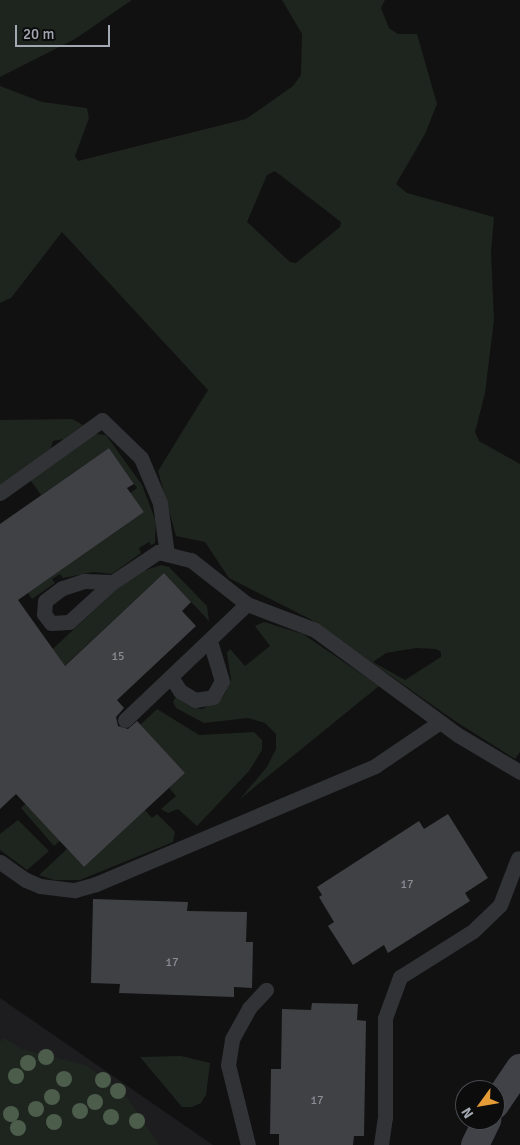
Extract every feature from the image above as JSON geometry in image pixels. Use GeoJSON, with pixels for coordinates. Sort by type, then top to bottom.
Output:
{"type":"FeatureCollection","features":[{"type":"Feature","properties":{"kind":"street"},"geometry":{"type":"LineString","coordinates":[[505,1090],[520,1068]]}},
{"type":"Feature","properties":{"kind":"street"},"geometry":{"type":"LineString","coordinates":[[475,1145],[482,1130]]}},
{"type":"Feature","properties":{"kind":"lane"},"geometry":{"type":"LineString","coordinates":[[0,493],[102,420],[141,458],[160,503],[167,554]]}},
{"type":"Feature","properties":{"kind":"lane"},"geometry":{"type":"LineString","coordinates":[[113,582],[158,552],[191,560],[247,604],[315,630],[440,722],[520,772]]}},
{"type":"Feature","properties":{"kind":"lane"},"geometry":{"type":"LineString","coordinates":[[125,720],[247,604]]}},
{"type":"Feature","properties":{"kind":"lane"},"geometry":{"type":"LineString","coordinates":[[171,677],[180,691],[196,700],[213,697],[222,681],[210,641]]}},
{"type":"Feature","properties":{"kind":"lane"},"geometry":{"type":"LineString","coordinates":[[0,862],[26,880],[40,886],[75,890],[96,884],[375,766],[440,722]]}},
{"type":"Feature","properties":{"kind":"lane"},"geometry":{"type":"LineString","coordinates":[[381,1145],[386,1118],[385,1018],[400,977],[473,931],[500,905],[518,858]]}},
{"type":"Feature","properties":{"kind":"lane"},"geometry":{"type":"LineString","coordinates":[[248,1145],[228,1065],[232,1039],[249,1008],[266,990]]}},
{"type":"Feature","properties":{"kind":"shaded area"},"geometry":{"type":"Polygon","coordinates":[[[0,0],[132,0],[75,39],[0,77],[0,0]]]}},
{"type":"Feature","properties":{"kind":"shaded area"},"geometry":{"type":"Polygon","coordinates":[[[282,0],[385,0],[381,8],[389,28],[398,34],[417,34],[437,104],[425,134],[396,184],[407,193],[494,217],[491,252],[494,320],[485,393],[475,432],[479,441],[520,464],[520,752],[515,759],[455,721],[310,619],[229,578],[205,542],[176,536],[158,471],[208,390],[62,232],[11,298],[0,303],[0,86],[42,102],[87,108],[89,118],[75,156],[78,161],[246,119],[293,86],[301,75],[302,34],[282,0]],[[275,171],[267,175],[247,222],[290,262],[296,263],[340,227],[341,222],[275,171]],[[416,648],[386,653],[373,662],[405,680],[441,657],[441,652],[436,649],[416,648]]]}},
{"type":"Feature","properties":{"kind":"shaded area"},"geometry":{"type":"Polygon","coordinates":[[[72,419],[83,425],[64,439],[53,441],[50,451],[0,486],[0,420],[72,419]]]}},
{"type":"Feature","properties":{"kind":"shaded area"},"geometry":{"type":"Polygon","coordinates":[[[95,434],[106,435],[142,485],[156,522],[155,543],[151,545],[149,542],[139,548],[141,553],[112,574],[94,572],[63,578],[60,574],[52,579],[55,583],[32,599],[28,593],[144,512],[130,493],[137,488],[109,448],[41,495],[31,481],[31,478],[95,434]]]}},
{"type":"Feature","properties":{"kind":"shaded area"},"geometry":{"type":"Polygon","coordinates":[[[161,565],[169,567],[207,606],[209,621],[164,573],[58,672],[44,657],[115,591],[140,572],[161,565]]]}},
{"type":"Feature","properties":{"kind":"shaded area"},"geometry":{"type":"Polygon","coordinates":[[[264,622],[303,634],[379,686],[240,799],[267,767],[276,749],[276,734],[265,723],[248,718],[204,723],[176,708],[173,702],[176,697],[191,707],[202,709],[223,697],[231,680],[227,653],[230,649],[245,666],[270,646],[255,626],[264,622]]]}},
{"type":"Feature","properties":{"kind":"shaded area"},"geometry":{"type":"Polygon","coordinates":[[[157,709],[199,735],[254,732],[262,740],[262,750],[249,771],[197,826],[178,809],[168,813],[161,809],[176,796],[169,788],[185,773],[140,725],[157,709]]]}},
{"type":"Feature","properties":{"kind":"shaded area"},"geometry":{"type":"Polygon","coordinates":[[[44,786],[60,841],[54,846],[21,808],[44,786]]]}},
{"type":"Feature","properties":{"kind":"shaded area"},"geometry":{"type":"Polygon","coordinates":[[[145,810],[152,818],[157,814],[175,832],[173,842],[80,880],[54,880],[39,875],[67,849],[84,867],[145,810]]]}},
{"type":"Feature","properties":{"kind":"shaded area"},"geometry":{"type":"Polygon","coordinates":[[[18,820],[49,851],[27,870],[0,850],[0,834],[18,820]]]}},
{"type":"Feature","properties":{"kind":"shaded area"},"geometry":{"type":"Polygon","coordinates":[[[0,998],[213,1145],[0,1145],[0,998]]]}},
{"type":"Feature","properties":{"kind":"shaded area"},"geometry":{"type":"Polygon","coordinates":[[[4,1038],[22,1049],[85,1065],[121,1089],[159,1145],[0,1145],[0,1042],[4,1038]]]}},
{"type":"Feature","properties":{"kind":"shaded area"},"geometry":{"type":"Polygon","coordinates":[[[181,1056],[210,1063],[206,1095],[201,1103],[192,1107],[182,1107],[140,1057],[181,1056]]]}},
{"type":"Feature","properties":{"kind":"building"},"geometry":{"type":"Polygon","coordinates":[[[109,448],[134,484],[127,488],[144,512],[18,600],[65,666],[164,573],[191,602],[182,611],[196,626],[117,700],[124,708],[116,717],[118,726],[128,729],[137,721],[185,773],[84,867],[16,794],[0,809],[0,524],[109,448]]]}},
{"type":"Feature","properties":{"kind":"building"},"geometry":{"type":"Polygon","coordinates":[[[448,814],[488,878],[465,893],[470,901],[388,953],[384,945],[353,965],[328,926],[334,922],[319,897],[322,895],[317,887],[419,821],[424,829],[448,814]]]}},
{"type":"Feature","properties":{"kind":"building"},"geometry":{"type":"Polygon","coordinates":[[[93,899],[188,902],[187,911],[247,912],[246,942],[253,942],[252,988],[234,987],[234,997],[119,993],[120,984],[91,983],[93,899]]]}},
{"type":"Feature","properties":{"kind":"building"},"geometry":{"type":"Polygon","coordinates":[[[312,1003],[358,1004],[357,1020],[366,1021],[364,1136],[354,1136],[353,1145],[279,1145],[279,1134],[270,1134],[271,1069],[281,1069],[282,1009],[311,1010],[312,1003]]]}}]}
